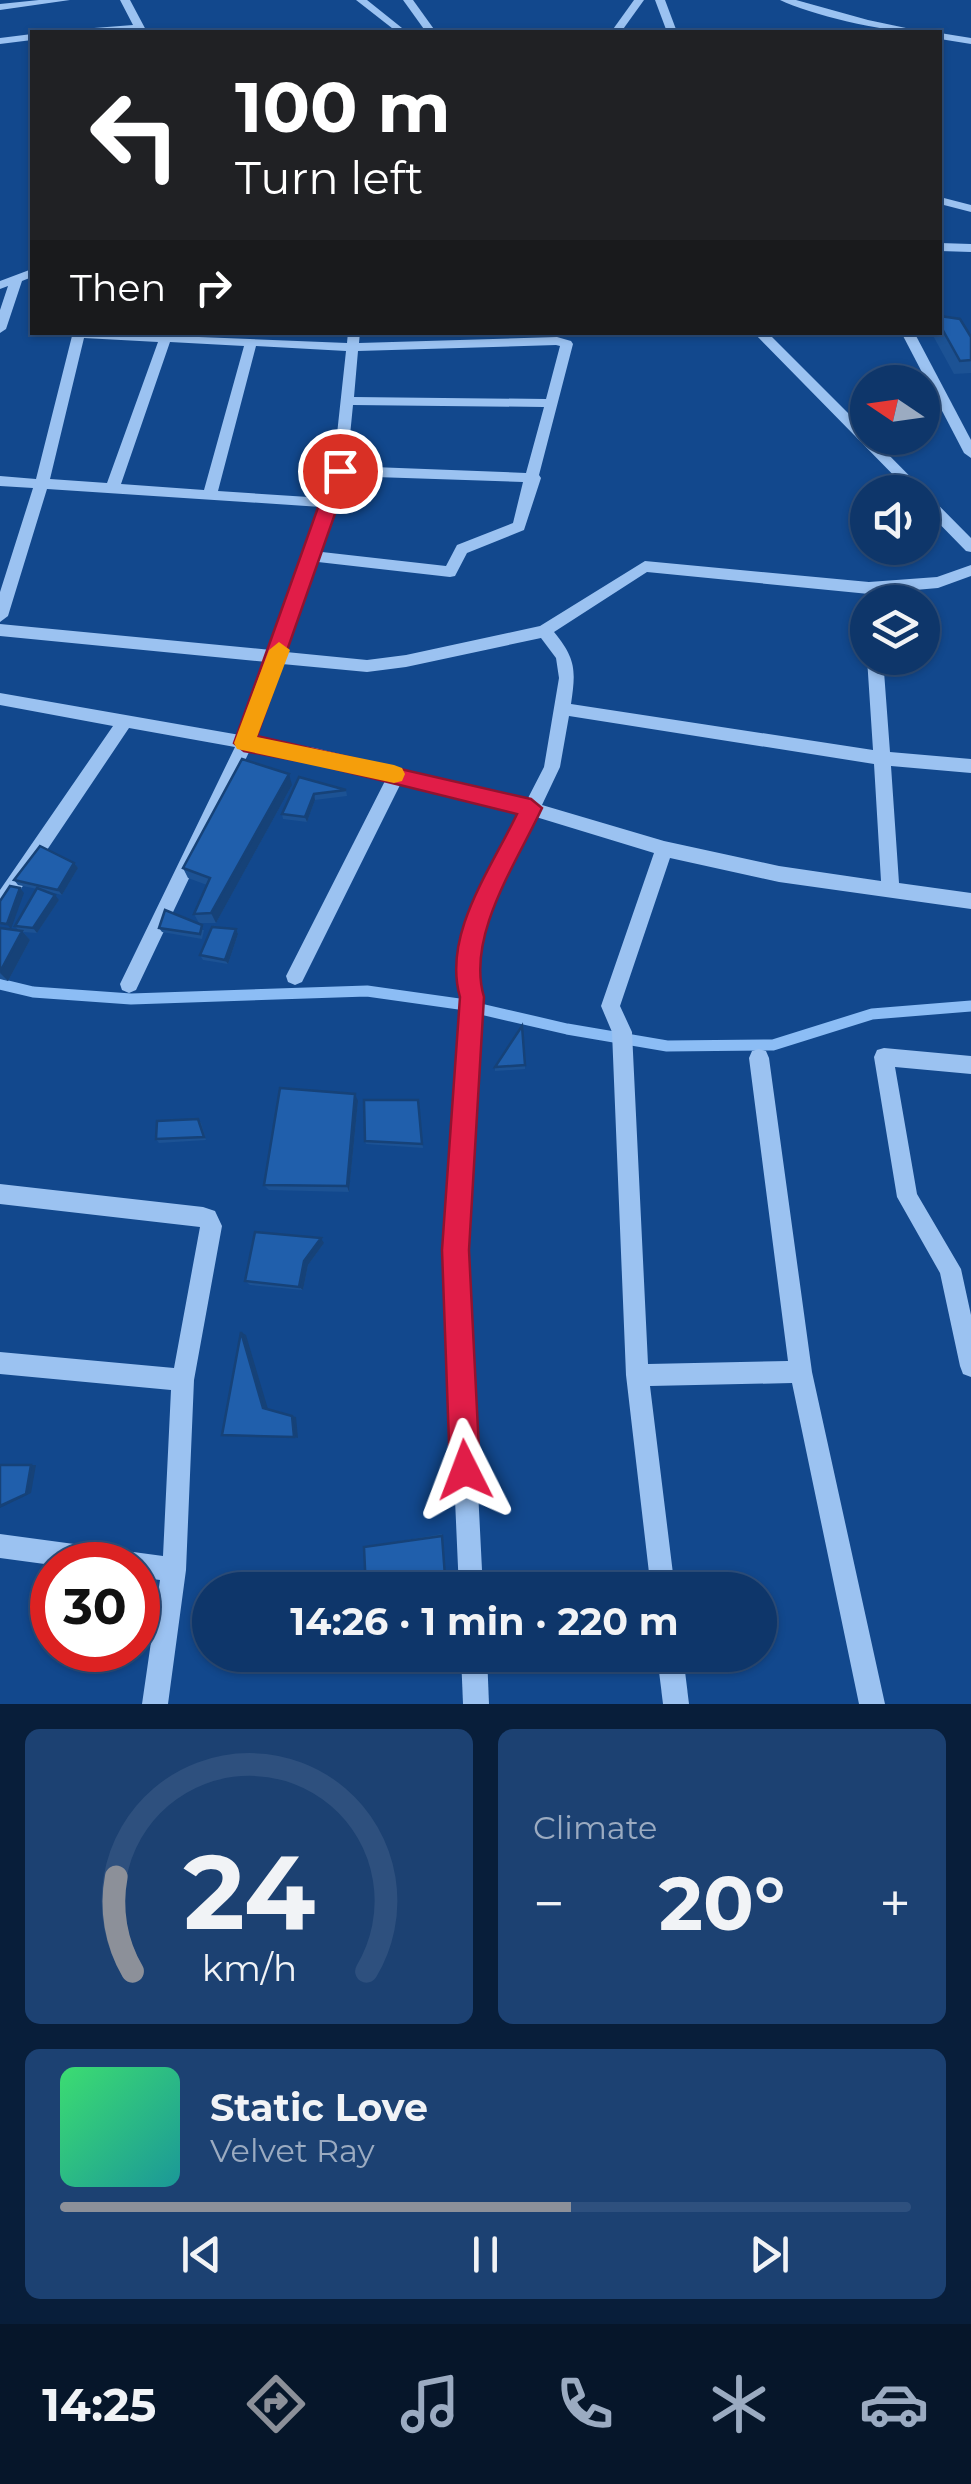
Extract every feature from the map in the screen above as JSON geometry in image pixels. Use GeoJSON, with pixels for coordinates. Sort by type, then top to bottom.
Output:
{"type":"FeatureCollection","features":[{"type":"Feature","properties":{"kind":"street"},"geometry":{"type":"LineString","coordinates":[[0,7],[65,0]]}},
{"type":"Feature","properties":{"kind":"street"},"geometry":{"type":"LineString","coordinates":[[124,0],[142,30]]}},
{"type":"Feature","properties":{"kind":"street"},"geometry":{"type":"LineString","coordinates":[[361,0],[399,30]]}},
{"type":"Feature","properties":{"kind":"street"},"geometry":{"type":"LineString","coordinates":[[408,0],[430,30]]}},
{"type":"Feature","properties":{"kind":"street"},"geometry":{"type":"LineString","coordinates":[[617,30],[639,0]]}},
{"type":"Feature","properties":{"kind":"street"},"geometry":{"type":"LineString","coordinates":[[660,0],[671,30]]}},
{"type":"Feature","properties":{"kind":"street"},"geometry":{"type":"LineString","coordinates":[[785,0],[893,30]]}},
{"type":"Feature","properties":{"kind":"street"},"geometry":{"type":"LineString","coordinates":[[942,36],[971,40]]}},
{"type":"Feature","properties":{"kind":"street"},"geometry":{"type":"LineString","coordinates":[[0,40],[30,37]]}},
{"type":"Feature","properties":{"kind":"street"},"geometry":{"type":"LineString","coordinates":[[942,201],[971,209]]}},
{"type":"Feature","properties":{"kind":"street"},"geometry":{"type":"LineString","coordinates":[[942,247],[971,248]]}},
{"type":"Feature","properties":{"kind":"street"},"geometry":{"type":"LineString","coordinates":[[0,285],[30,274]]}},
{"type":"Feature","properties":{"kind":"street"},"geometry":{"type":"LineString","coordinates":[[0,328],[16,280]]}},
{"type":"Feature","properties":{"kind":"street"},"geometry":{"type":"LineString","coordinates":[[0,616],[42,482],[79,335]]}},
{"type":"Feature","properties":{"kind":"street"},"geometry":{"type":"LineString","coordinates":[[142,335],[166,339],[557,341],[568,348],[549,403],[534,478],[519,526],[462,549],[450,572],[313,556]]}},
{"type":"Feature","properties":{"kind":"street"},"geometry":{"type":"LineString","coordinates":[[762,335],[900,475]]}},
{"type":"Feature","properties":{"kind":"street"},"geometry":{"type":"LineString","coordinates":[[910,335],[971,452]]}},
{"type":"Feature","properties":{"kind":"street"},"geometry":{"type":"LineString","coordinates":[[112,489],[166,339]]}},
{"type":"Feature","properties":{"kind":"street"},"geometry":{"type":"LineString","coordinates":[[210,495],[242,339]]}},
{"type":"Feature","properties":{"kind":"street"},"geometry":{"type":"LineString","coordinates":[[129,984],[244,743],[313,556],[340,471],[353,340]]}},
{"type":"Feature","properties":{"kind":"street"},"geometry":{"type":"LineString","coordinates":[[346,401],[549,403]]}},
{"type":"Feature","properties":{"kind":"street"},"geometry":{"type":"LineString","coordinates":[[340,471],[534,478]]}},
{"type":"Feature","properties":{"kind":"street"},"geometry":{"type":"LineString","coordinates":[[0,481],[331,503]]}},
{"type":"Feature","properties":{"kind":"street"},"geometry":{"type":"LineString","coordinates":[[940,515],[971,547]]}},
{"type":"Feature","properties":{"kind":"street"},"geometry":{"type":"LineString","coordinates":[[0,630],[367,666],[406,662],[544,631],[645,566],[850,593]]}},
{"type":"Feature","properties":{"kind":"street"},"geometry":{"type":"LineString","coordinates":[[923,585],[971,570]]}},
{"type":"Feature","properties":{"kind":"street"},"geometry":{"type":"LineString","coordinates":[[470,1572],[456,1250],[472,997],[466,976],[467,956],[472,932],[552,767],[567,678],[564,656],[544,631]]}},
{"type":"Feature","properties":{"kind":"street"},"geometry":{"type":"LineString","coordinates":[[876,675],[892,891]]}},
{"type":"Feature","properties":{"kind":"street"},"geometry":{"type":"LineString","coordinates":[[3,703],[244,743],[396,775],[531,808],[664,849],[778,874],[971,901]]}},
{"type":"Feature","properties":{"kind":"street"},"geometry":{"type":"LineString","coordinates":[[563,709],[882,758],[971,766]]}},
{"type":"Feature","properties":{"kind":"street"},"geometry":{"type":"LineString","coordinates":[[0,905],[125,722]]}},
{"type":"Feature","properties":{"kind":"street"},"geometry":{"type":"LineString","coordinates":[[295,976],[396,775]]}},
{"type":"Feature","properties":{"kind":"street"},"geometry":{"type":"LineString","coordinates":[[660,1572],[638,1376],[622,1032],[610,1006],[664,849]]}},
{"type":"Feature","properties":{"kind":"street"},"geometry":{"type":"LineString","coordinates":[[759,1058],[801,1372],[872,1704]]}},
{"type":"Feature","properties":{"kind":"street"},"geometry":{"type":"LineString","coordinates":[[971,1065],[884,1058],[907,1197],[950,1269],[971,1366]]}},
{"type":"Feature","properties":{"kind":"street"},"geometry":{"type":"LineString","coordinates":[[0,1194],[208,1218],[211,1226],[183,1380],[174,1570],[155,1704]]}},
{"type":"Feature","properties":{"kind":"street"},"geometry":{"type":"LineString","coordinates":[[0,1363],[183,1380]]}},
{"type":"Feature","properties":{"kind":"street"},"geometry":{"type":"LineString","coordinates":[[638,1376],[801,1372]]}},
{"type":"Feature","properties":{"kind":"street"},"geometry":{"type":"LineString","coordinates":[[0,1546],[174,1570]]}},
{"type":"Feature","properties":{"kind":"street"},"geometry":{"type":"LineString","coordinates":[[475,1672],[476,1704]]}},
{"type":"Feature","properties":{"kind":"street"},"geometry":{"type":"LineString","coordinates":[[672,1672],[676,1704]]}},
{"type":"Feature","properties":{"kind":"building"},"geometry":{"type":"Polygon","coordinates":[[[942,316],[960,319],[971,337],[971,360],[960,361],[942,329],[942,316]]]}},
{"type":"Feature","properties":{"kind":"building"},"geometry":{"type":"Polygon","coordinates":[[[242,759],[289,774],[211,913],[194,914],[210,878],[183,868],[242,759]]]}},
{"type":"Feature","properties":{"kind":"building"},"geometry":{"type":"Polygon","coordinates":[[[299,777],[346,790],[314,794],[305,817],[282,814],[299,777]]]}},
{"type":"Feature","properties":{"kind":"building"},"geometry":{"type":"Polygon","coordinates":[[[40,846],[74,863],[58,890],[14,880],[40,846]]]}},
{"type":"Feature","properties":{"kind":"building"},"geometry":{"type":"Polygon","coordinates":[[[10,886],[20,888],[7,924],[0,923],[0,901],[10,886]]]}},
{"type":"Feature","properties":{"kind":"building"},"geometry":{"type":"Polygon","coordinates":[[[37,888],[55,895],[33,928],[15,926],[37,888]]]}},
{"type":"Feature","properties":{"kind":"building"},"geometry":{"type":"Polygon","coordinates":[[[165,910],[202,925],[200,934],[159,928],[165,910]]]}},
{"type":"Feature","properties":{"kind":"building"},"geometry":{"type":"Polygon","coordinates":[[[212,927],[236,929],[225,960],[200,955],[212,927]]]}},
{"type":"Feature","properties":{"kind":"building"},"geometry":{"type":"Polygon","coordinates":[[[0,928],[22,931],[0,972],[0,928]]]}},
{"type":"Feature","properties":{"kind":"building"},"geometry":{"type":"Polygon","coordinates":[[[522,1026],[525,1065],[495,1067],[522,1026]]]}},
{"type":"Feature","properties":{"kind":"building"},"geometry":{"type":"Polygon","coordinates":[[[280,1088],[355,1094],[347,1186],[264,1185],[280,1088]]]}},
{"type":"Feature","properties":{"kind":"building"},"geometry":{"type":"Polygon","coordinates":[[[364,1100],[418,1100],[422,1144],[365,1141],[364,1100]]]}},
{"type":"Feature","properties":{"kind":"building"},"geometry":{"type":"Polygon","coordinates":[[[198,1119],[204,1137],[156,1139],[157,1121],[198,1119]]]}},
{"type":"Feature","properties":{"kind":"building"},"geometry":{"type":"Polygon","coordinates":[[[255,1232],[321,1238],[304,1261],[299,1287],[245,1281],[255,1232]]]}},
{"type":"Feature","properties":{"kind":"building"},"geometry":{"type":"Polygon","coordinates":[[[241,1332],[263,1408],[292,1416],[294,1437],[222,1435],[241,1332]]]}},
{"type":"Feature","properties":{"kind":"building"},"geometry":{"type":"Polygon","coordinates":[[[0,1465],[31,1465],[26,1494],[0,1506],[0,1465]]]}},
{"type":"Feature","properties":{"kind":"building"},"geometry":{"type":"Polygon","coordinates":[[[442,1536],[445,1572],[365,1572],[364,1547],[442,1536]]]}},
{"type":"Feature","properties":{"kind":"waterway"},"geometry":{"type":"LineString","coordinates":[[0,984],[33,992],[131,999],[367,991],[459,1004],[567,1029],[667,1046],[773,1045],[872,1014],[971,1006]]}},
{"type":"Feature","properties":{"kind":"slow traffic"},"geometry":{"type":"LineString","coordinates":[[279,650],[244,743],[394,774]]}},
{"type":"Feature","properties":{"kind":"route"},"geometry":{"type":"LineString","coordinates":[[340,471],[244,743],[315,755],[531,808],[472,932],[467,956],[466,976],[472,997],[456,1250],[465,1470]]}}]}
